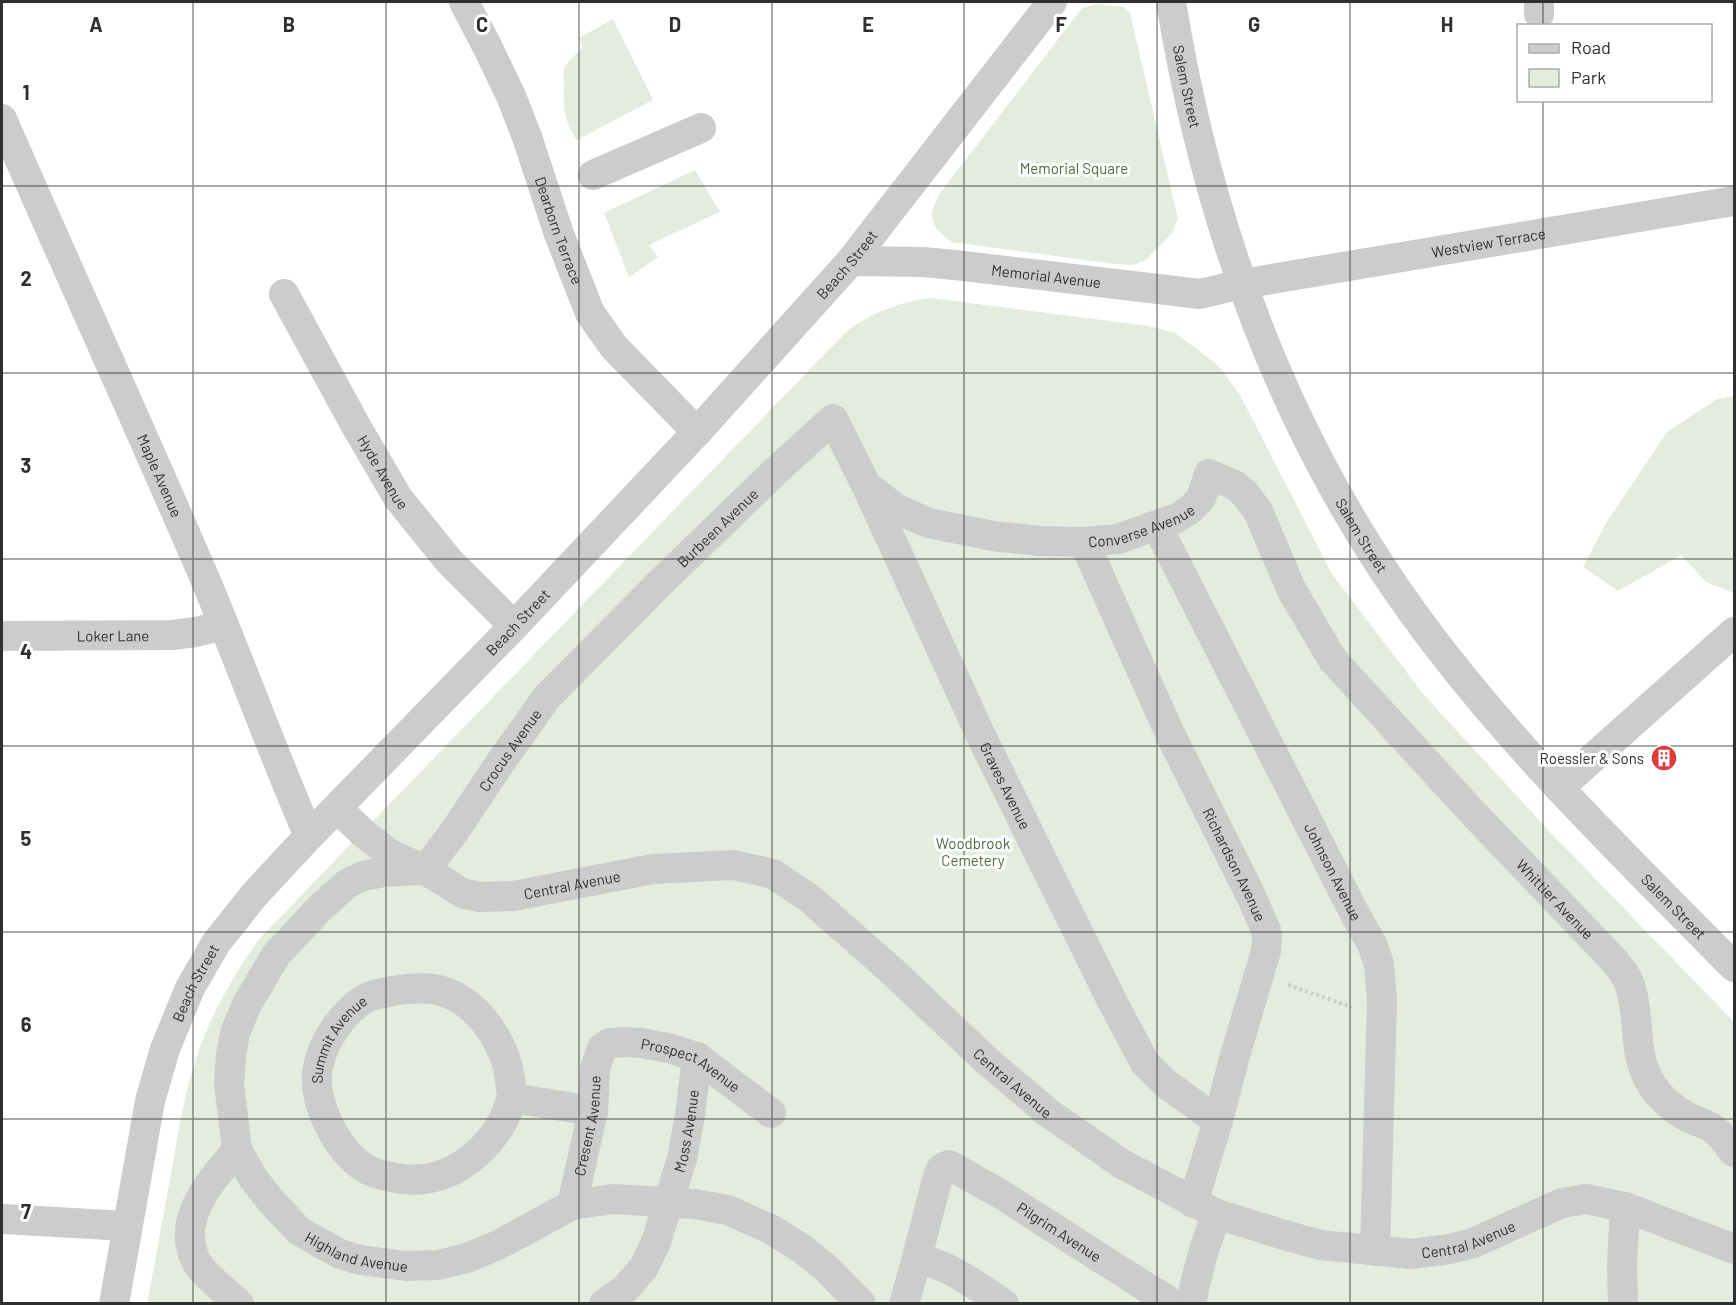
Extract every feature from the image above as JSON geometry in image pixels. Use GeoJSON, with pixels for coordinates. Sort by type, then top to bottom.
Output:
{"type":"FeatureCollection","features":[{"type":"Feature","properties":{"kind":"street","name":"Dearborn Terrace"},"geometry":{"type":"LineString","coordinates":[[464,2],[511,96],[559,234],[590,313],[614,347],[697,432]]}},
{"type":"Feature","properties":{"kind":"street","name":"Beach Street"},"geometry":{"type":"LineString","coordinates":[[114,1304],[150,1101],[165,1049],[190,988],[212,950],[255,894],[514,626],[697,432],[851,261],[1052,2]]}},
{"type":"Feature","properties":{"kind":"street","name":"Salem Street"},"geometry":{"type":"LineString","coordinates":[[1171,2],[1184,74],[1213,196],[1242,284],[1263,342],[1291,403],[1358,531],[1402,598],[1454,667],[1504,726],[1559,788],[1734,967]]}},
{"type":"Feature","properties":{"kind":"street","name":"Maple Avenue"},"geometry":{"type":"LineString","coordinates":[[2,119],[162,479],[309,836]]}},
{"type":"Feature","properties":{"kind":"street"},"geometry":{"type":"LineString","coordinates":[[593,175],[701,128]]}},
{"type":"Feature","properties":{"kind":"street","name":"Westview Terrace"},"geometry":{"type":"LineString","coordinates":[[1242,284],[1734,201]]}},
{"type":"Feature","properties":{"kind":"street","name":"Memorial Avenue"},"geometry":{"type":"LineString","coordinates":[[851,261],[955,265],[1200,294],[1242,284]]}},
{"type":"Feature","properties":{"kind":"street","name":"Hyde Avenue"},"geometry":{"type":"LineString","coordinates":[[284,294],[398,498],[449,561],[514,626]]}},
{"type":"Feature","properties":{"kind":"street","name":"Graves Avenue"},"geometry":{"type":"LineString","coordinates":[[833,419],[867,487],[981,736],[1145,1063],[1165,1083],[1218,1121]]}},
{"type":"Feature","properties":{"kind":"street","name":"Burbeen Avenue"},"geometry":{"type":"LineString","coordinates":[[604,639],[772,475],[833,419]]}},
{"type":"Feature","properties":{"kind":"street","name":"Converse Avenue"},"geometry":{"type":"LineString","coordinates":[[867,487],[897,509],[928,523],[993,536],[1040,541],[1084,542],[1118,539],[1177,518],[1191,509],[1201,498],[1209,474],[1236,486],[1258,511],[1292,591],[1333,660]]}},
{"type":"Feature","properties":{"kind":"street","name":"Johnson Avenue"},"geometry":{"type":"LineString","coordinates":[[1157,526],[1372,944],[1379,964],[1382,1000],[1375,1251]]}},
{"type":"Feature","properties":{"kind":"street","name":"Richardson Avenue"},"geometry":{"type":"LineString","coordinates":[[1084,542],[1171,736],[1251,896],[1267,937],[1266,951],[1218,1121],[1205,1208],[1206,1240],[1191,1304]]}},
{"type":"Feature","properties":{"kind":"street","name":"Loker Lane"},"geometry":{"type":"LineString","coordinates":[[2,636],[172,635],[224,625]]}},
{"type":"Feature","properties":{"kind":"street"},"geometry":{"type":"LineString","coordinates":[[1559,788],[1734,632]]}},
{"type":"Feature","properties":{"kind":"street","name":"Crocus Avenue"},"geometry":{"type":"LineString","coordinates":[[425,870],[547,697],[604,639]]}},
{"type":"Feature","properties":{"kind":"street","name":"Whittier Avenue"},"geometry":{"type":"LineString","coordinates":[[1333,660],[1472,812],[1622,970],[1629,982],[1641,1056],[1651,1083],[1676,1110],[1710,1127],[1734,1152]]}},
{"type":"Feature","properties":{"kind":"street","name":"Central Avenue"},"geometry":{"type":"LineString","coordinates":[[337,808],[390,854],[425,870],[464,894],[480,897],[513,896],[664,868],[735,865],[773,874],[809,898],[892,971],[986,1060],[1047,1112],[1122,1164],[1205,1208],[1320,1245],[1412,1254],[1442,1250],[1473,1243],[1562,1203],[1586,1199],[1625,1207],[1734,1249]]}},
{"type":"Feature","properties":{"kind":"street","name":"Highland Avenue"},"geometry":{"type":"LineString","coordinates":[[425,870],[384,872],[363,876],[348,883],[320,908],[276,955],[247,1004],[235,1033],[229,1083],[237,1150],[253,1178],[298,1231],[340,1254],[360,1260],[406,1266],[438,1265],[467,1258],[498,1245],[572,1205],[614,1199],[668,1202],[728,1210],[772,1230],[801,1248],[827,1269],[861,1304]]}},
{"type":"Feature","properties":{"kind":"street","name":"Summit Avenue"},"geometry":{"type":"LineString","coordinates":[[420,989],[441,991],[462,1000],[488,1026],[499,1042],[508,1067],[512,1098],[504,1119],[474,1157],[450,1173],[419,1180],[401,1179],[367,1170],[351,1157],[339,1142],[327,1123],[322,1107],[318,1089],[318,1069],[326,1042],[344,1016],[371,996],[420,989]]}},
{"type":"Feature","properties":{"kind":"street","name":"Prospect Avenue"},"geometry":{"type":"LineString","coordinates":[[602,1048],[610,1043],[641,1043],[697,1057],[771,1113]]}},
{"type":"Feature","properties":{"kind":"street","name":"Cresent Avenue"},"geometry":{"type":"LineString","coordinates":[[572,1205],[593,1112],[596,1069],[602,1048]]}},
{"type":"Feature","properties":{"kind":"street","name":"Moss Avenue"},"geometry":{"type":"LineString","coordinates":[[604,1304],[625,1289],[644,1267],[656,1242],[682,1159],[697,1057]]}},
{"type":"Feature","properties":{"kind":"street"},"geometry":{"type":"LineString","coordinates":[[512,1098],[593,1112]]}},
{"type":"Feature","properties":{"kind":"street"},"geometry":{"type":"LineString","coordinates":[[237,1150],[201,1197],[192,1222],[191,1237],[197,1263],[239,1304]]}},
{"type":"Feature","properties":{"kind":"street","name":"Pilgrim Avenue"},"geometry":{"type":"LineString","coordinates":[[918,1259],[939,1173],[944,1167],[951,1166],[1004,1196],[1173,1304]]}},
{"type":"Feature","properties":{"kind":"street"},"geometry":{"type":"LineString","coordinates":[[1623,1304],[1622,1264],[1625,1207]]}},
{"type":"Feature","properties":{"kind":"street"},"geometry":{"type":"LineString","coordinates":[[2,1219],[127,1226]]}},
{"type":"Feature","properties":{"kind":"street"},"geometry":{"type":"LineString","coordinates":[[904,1304],[918,1259],[933,1262],[950,1270],[1004,1304]]}},
{"type":"Feature","properties":{"kind":"path"},"geometry":{"type":"LineString","coordinates":[[1259,975],[1381,1017]]}},
{"type":"Feature","properties":{"kind":"green space","name":"Memorial Square"},"geometry":{"type":"Polygon","coordinates":[[[1097,4],[1123,7],[1130,13],[1178,219],[1172,233],[1146,260],[1134,265],[952,242],[939,231],[933,220],[934,207],[941,192],[1082,8],[1097,4]]]}},
{"type":"Feature","properties":{"kind":"green space"},"geometry":{"type":"Polygon","coordinates":[[[613,19],[653,100],[577,140],[565,113],[564,69],[583,47],[579,38],[613,19]]]}},
{"type":"Feature","properties":{"kind":"green space"},"geometry":{"type":"Polygon","coordinates":[[[695,170],[720,212],[649,245],[658,257],[629,277],[604,213],[695,170]]]}},
{"type":"Feature","properties":{"kind":"green space","name":"Woodbrook Cemetery"},"geometry":{"type":"Polygon","coordinates":[[[931,298],[1149,326],[1175,333],[1221,369],[1241,397],[1332,574],[1424,695],[1550,832],[1734,1022],[1734,1303],[147,1304],[180,1123],[193,1069],[216,1010],[259,939],[845,333],[864,320],[886,310],[908,302],[931,298]]]}},
{"type":"Feature","properties":{"kind":"green space"},"geometry":{"type":"Polygon","coordinates":[[[1734,396],[1734,593],[1706,582],[1681,555],[1618,591],[1583,567],[1606,523],[1667,432],[1717,399],[1734,396]]]}},
{"type":"Feature","properties":{"kind":"place","name":"Roessler & Sons"},"geometry":{"type":"Point","coordinates":[1664,758]}}]}
